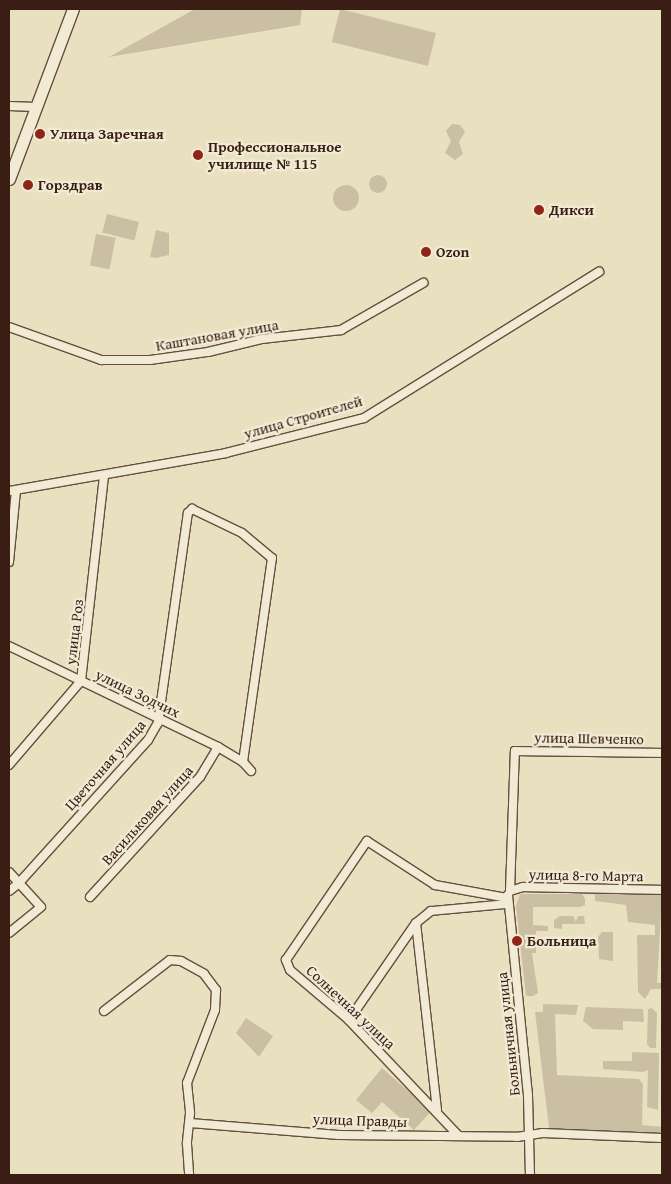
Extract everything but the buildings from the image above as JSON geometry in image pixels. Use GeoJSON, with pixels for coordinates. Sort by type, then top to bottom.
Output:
{"type":"FeatureCollection","features":[{"type":"Feature","properties":{"kind":"main road"},"geometry":{"type":"LineString","coordinates":[[9,179],[73,9]]}},
{"type":"Feature","properties":{"kind":"street"},"geometry":{"type":"LineString","coordinates":[[9,106],[35,107]]}},
{"type":"Feature","properties":{"kind":"street","name":"улица Строителей"},"geometry":{"type":"LineString","coordinates":[[12,490],[104,476],[226,453],[364,418],[599,272]]}},
{"type":"Feature","properties":{"kind":"street","name":"Каштановая улица"},"geometry":{"type":"LineString","coordinates":[[9,327],[101,360],[150,360],[208,352],[262,338],[341,330],[424,283]]}},
{"type":"Feature","properties":{"kind":"street","name":"улица Роз"},"geometry":{"type":"LineString","coordinates":[[9,765],[81,681],[104,476]]}},
{"type":"Feature","properties":{"kind":"street"},"geometry":{"type":"LineString","coordinates":[[9,562],[12,490]]}},
{"type":"Feature","properties":{"kind":"street","name":"Цветочная улица"},"geometry":{"type":"LineString","coordinates":[[9,891],[18,884],[148,740],[160,718],[188,512],[196,509],[226,523],[268,552],[272,558],[243,762]]}},
{"type":"Feature","properties":{"kind":"street","name":"улица Зодчих"},"geometry":{"type":"LineString","coordinates":[[9,646],[218,747],[243,762],[251,771]]}},
{"type":"Feature","properties":{"kind":"street","name":"Васильковая улица"},"geometry":{"type":"LineString","coordinates":[[90,897],[200,777],[218,747]]}},
{"type":"Feature","properties":{"kind":"street","name":"улица Шевченко"},"geometry":{"type":"LineString","coordinates":[[514,751],[662,753]]}},
{"type":"Feature","properties":{"kind":"street","name":"Больничная улица"},"geometry":{"type":"LineString","coordinates":[[514,751],[508,898],[530,1135],[530,1175]]}},
{"type":"Feature","properties":{"kind":"street","name":"Солнечная улица"},"geometry":{"type":"LineString","coordinates":[[457,1134],[349,1020],[290,970],[286,960],[367,841],[435,885],[508,898]]}},
{"type":"Feature","properties":{"kind":"street"},"geometry":{"type":"LineString","coordinates":[[9,872],[41,908],[9,933]]}},
{"type":"Feature","properties":{"kind":"street","name":"улица 8-го Марта"},"geometry":{"type":"LineString","coordinates":[[416,922],[431,911],[508,898],[523,888],[662,890]]}},
{"type":"Feature","properties":{"kind":"street"},"geometry":{"type":"LineString","coordinates":[[349,1020],[416,922]]}},
{"type":"Feature","properties":{"kind":"street"},"geometry":{"type":"LineString","coordinates":[[416,922],[436,1110]]}},
{"type":"Feature","properties":{"kind":"street"},"geometry":{"type":"LineString","coordinates":[[104,1011],[170,960],[185,963],[210,981],[217,1001],[187,1083],[190,1123],[189,1175]]}},
{"type":"Feature","properties":{"kind":"street","name":"улица Правды"},"geometry":{"type":"LineString","coordinates":[[190,1123],[340,1135],[457,1134],[662,1138]]}},
{"type":"Feature","properties":{"kind":"shaded area"},"geometry":{"type":"Polygon","coordinates":[[[195,9],[302,9],[300,25],[109,57],[195,9]]]}},
{"type":"Feature","properties":{"kind":"shaded area"},"geometry":{"type":"Polygon","coordinates":[[[340,9],[436,33],[428,66],[332,42],[340,9]]]}},
{"type":"Feature","properties":{"kind":"shaded area"},"geometry":{"type":"Polygon","coordinates":[[[452,124],[460,125],[465,132],[459,142],[463,154],[455,160],[445,153],[451,141],[446,131],[452,124]]]}},
{"type":"Feature","properties":{"kind":"shaded area"},"geometry":{"type":"Polygon","coordinates":[[[374,175],[382,175],[387,180],[385,191],[374,193],[369,188],[369,180],[374,175]]]}},
{"type":"Feature","properties":{"kind":"shaded area"},"geometry":{"type":"Polygon","coordinates":[[[346,185],[355,189],[359,198],[355,207],[346,211],[337,207],[333,198],[337,189],[346,185]]]}},
{"type":"Feature","properties":{"kind":"shaded area"},"geometry":{"type":"Polygon","coordinates":[[[107,214],[139,222],[134,240],[102,232],[107,214]]]}},
{"type":"Feature","properties":{"kind":"shaded area"},"geometry":{"type":"Polygon","coordinates":[[[156,230],[169,233],[169,255],[156,258],[150,257],[156,230]]]}},
{"type":"Feature","properties":{"kind":"shaded area"},"geometry":{"type":"Polygon","coordinates":[[[96,234],[116,238],[110,269],[90,265],[96,234]]]}},
{"type":"Feature","properties":{"kind":"shaded area"},"geometry":{"type":"Polygon","coordinates":[[[520,894],[582,894],[585,899],[585,905],[580,907],[533,907],[533,925],[548,926],[548,931],[536,931],[536,953],[532,953],[538,993],[533,996],[526,996],[516,906],[520,894]]]}},
{"type":"Feature","properties":{"kind":"shaded area"},"geometry":{"type":"Polygon","coordinates":[[[595,894],[662,895],[657,983],[662,983],[662,989],[651,989],[645,999],[638,992],[637,935],[655,935],[655,925],[628,922],[626,905],[595,901],[595,894]]]}},
{"type":"Feature","properties":{"kind":"shaded area"},"geometry":{"type":"Polygon","coordinates":[[[560,916],[573,916],[576,922],[578,916],[584,916],[585,924],[562,924],[562,929],[554,928],[554,920],[560,916]]]}},
{"type":"Feature","properties":{"kind":"shaded area"},"geometry":{"type":"Polygon","coordinates":[[[602,932],[613,932],[613,961],[599,959],[598,937],[602,932]]]}},
{"type":"Feature","properties":{"kind":"shaded area"},"geometry":{"type":"Polygon","coordinates":[[[543,1004],[578,1005],[576,1015],[555,1014],[557,1075],[639,1079],[643,1084],[642,1125],[662,1127],[662,1134],[549,1128],[535,1012],[543,1012],[543,1004]]]}},
{"type":"Feature","properties":{"kind":"shaded area"},"geometry":{"type":"Polygon","coordinates":[[[586,1007],[643,1009],[644,1022],[623,1021],[623,1030],[593,1029],[583,1021],[586,1007]]]}},
{"type":"Feature","properties":{"kind":"shaded area"},"geometry":{"type":"Polygon","coordinates":[[[652,1008],[657,1013],[656,1048],[650,1048],[647,1044],[648,1009],[652,1008]]]}},
{"type":"Feature","properties":{"kind":"shaded area"},"geometry":{"type":"Polygon","coordinates":[[[246,1018],[273,1036],[259,1057],[236,1033],[246,1018]]]}},
{"type":"Feature","properties":{"kind":"shaded area"},"geometry":{"type":"Polygon","coordinates":[[[632,1052],[659,1053],[658,1110],[647,1107],[648,1070],[643,1072],[603,1069],[603,1061],[632,1061],[632,1052]]]}},
{"type":"Feature","properties":{"kind":"shaded area"},"geometry":{"type":"Polygon","coordinates":[[[382,1068],[431,1111],[414,1130],[382,1102],[372,1113],[356,1100],[382,1068]]]}},
{"type":"Feature","properties":{"kind":"place","name":"Улица Заречная"},"geometry":{"type":"Point","coordinates":[40,134]}},
{"type":"Feature","properties":{"kind":"place","name":"Профессиональное училище № 115"},"geometry":{"type":"Point","coordinates":[198,155]}},
{"type":"Feature","properties":{"kind":"place","name":"Горздрав"},"geometry":{"type":"Point","coordinates":[28,185]}},
{"type":"Feature","properties":{"kind":"place","name":"Дикси"},"geometry":{"type":"Point","coordinates":[539,210]}},
{"type":"Feature","properties":{"kind":"place","name":"Ozon"},"geometry":{"type":"Point","coordinates":[426,252]}},
{"type":"Feature","properties":{"kind":"place","name":"Больница"},"geometry":{"type":"Point","coordinates":[517,941]}}]}
